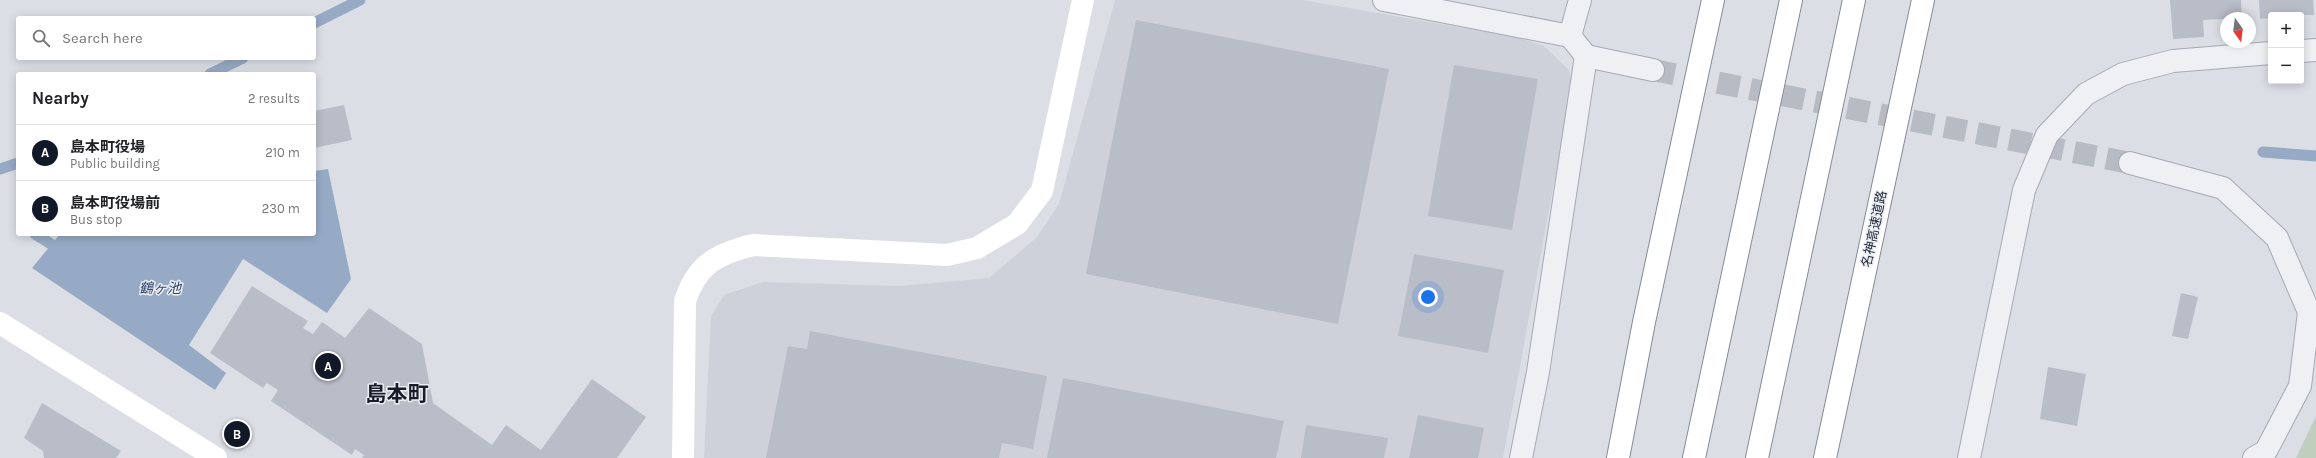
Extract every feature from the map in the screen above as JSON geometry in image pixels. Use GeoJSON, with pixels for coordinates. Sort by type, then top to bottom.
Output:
{"type":"FeatureCollection","features":[{"type":"Feature","properties":{"kind":"main road"},"geometry":{"type":"LineString","coordinates":[[683,458],[685,301],[691,283],[706,266],[727,251],[753,245],[947,255],[977,248],[1017,224],[1042,191],[1084,0]]}},
{"type":"Feature","properties":{"kind":"main road"},"geometry":{"type":"LineString","coordinates":[[1618,458],[1644,322],[1714,0]]}},
{"type":"Feature","properties":{"kind":"main road"},"geometry":{"type":"LineString","coordinates":[[1694,458],[1791,0]]}},
{"type":"Feature","properties":{"kind":"main road"},"geometry":{"type":"LineString","coordinates":[[1757,458],[1854,0]]}},
{"type":"Feature","properties":{"kind":"main road","name":"名神高速道路"},"geometry":{"type":"LineString","coordinates":[[1825,458],[1923,0]]}},
{"type":"Feature","properties":{"kind":"main road"},"geometry":{"type":"LineString","coordinates":[[0,322],[216,458]]}},
{"type":"Feature","properties":{"kind":"street"},"geometry":{"type":"LineString","coordinates":[[1384,0],[1570,36],[1586,56],[1653,70]]}},
{"type":"Feature","properties":{"kind":"street"},"geometry":{"type":"LineString","coordinates":[[1570,36],[1580,0]]}},
{"type":"Feature","properties":{"kind":"street"},"geometry":{"type":"LineString","coordinates":[[2304,51],[2316,50]]}},
{"type":"Feature","properties":{"kind":"street"},"geometry":{"type":"LineString","coordinates":[[1969,458],[2024,190],[2047,135],[2086,94],[2123,74],[2173,61],[2268,53]]}},
{"type":"Feature","properties":{"kind":"street"},"geometry":{"type":"LineString","coordinates":[[1521,458],[1538,372],[1586,56]]}},
{"type":"Feature","properties":{"kind":"street"},"geometry":{"type":"LineString","coordinates":[[2130,163],[2223,188],[2277,238],[2309,312],[2300,386],[2266,451],[2254,458]]}},
{"type":"Feature","properties":{"kind":"shaded area"},"geometry":{"type":"Polygon","coordinates":[[[1115,0],[1303,0],[1515,37],[1544,46],[1569,70],[1572,86],[1503,458],[704,458],[711,316],[724,295],[763,282],[899,286],[989,278],[1037,237],[1059,204],[1115,0]]]}},
{"type":"Feature","properties":{"kind":"green space"},"geometry":{"type":"Polygon","coordinates":[[[2316,416],[2316,458],[2296,458],[2316,416]]]}},
{"type":"Feature","properties":{"kind":"water","name":"鶴ヶ池"},"geometry":{"type":"Polygon","coordinates":[[[328,169],[351,279],[327,313],[243,259],[189,345],[226,373],[215,390],[32,268],[58,236],[316,236],[316,171],[328,169]]]}},
{"type":"Feature","properties":{"kind":"building"},"geometry":{"type":"Polygon","coordinates":[[[2170,0],[2241,0],[2242,12],[2220,12],[2220,19],[2203,20],[2204,37],[2173,39],[2170,0]]]}},
{"type":"Feature","properties":{"kind":"building"},"geometry":{"type":"Polygon","coordinates":[[[2259,0],[2313,0],[2314,15],[2304,15],[2304,12],[2268,12],[2268,18],[2260,19],[2259,0]]]}},
{"type":"Feature","properties":{"kind":"building"},"geometry":{"type":"Polygon","coordinates":[[[1136,20],[1389,69],[1338,324],[1086,274],[1136,20]]]}},
{"type":"Feature","properties":{"kind":"building"},"geometry":{"type":"Polygon","coordinates":[[[1454,65],[1538,79],[1512,230],[1428,216],[1454,65]]]}},
{"type":"Feature","properties":{"kind":"building"},"geometry":{"type":"Polygon","coordinates":[[[344,105],[352,140],[316,148],[316,111],[344,105]]]}},
{"type":"Feature","properties":{"kind":"building"},"geometry":{"type":"Polygon","coordinates":[[[1414,254],[1504,270],[1488,353],[1398,336],[1414,254]]]}},
{"type":"Feature","properties":{"kind":"building"},"geometry":{"type":"Polygon","coordinates":[[[252,286],[308,321],[303,328],[313,334],[322,322],[345,338],[369,308],[422,344],[433,403],[492,445],[506,425],[541,450],[592,379],[646,417],[617,458],[362,458],[364,455],[355,449],[352,455],[271,401],[278,390],[267,383],[263,388],[210,353],[252,286]]]}},
{"type":"Feature","properties":{"kind":"building"},"geometry":{"type":"Polygon","coordinates":[[[2181,293],[2198,297],[2188,339],[2172,336],[2181,293]]]}},
{"type":"Feature","properties":{"kind":"building"},"geometry":{"type":"Polygon","coordinates":[[[810,331],[1047,376],[1033,449],[1002,443],[999,458],[766,458],[788,346],[807,349],[810,331]]]}},
{"type":"Feature","properties":{"kind":"building"},"geometry":{"type":"Polygon","coordinates":[[[2048,367],[2086,374],[2077,426],[2040,419],[2048,367]]]}},
{"type":"Feature","properties":{"kind":"building"},"geometry":{"type":"Polygon","coordinates":[[[1063,378],[1284,421],[1276,458],[1047,458],[1063,378]]]}},
{"type":"Feature","properties":{"kind":"building"},"geometry":{"type":"Polygon","coordinates":[[[42,403],[121,451],[116,458],[44,458],[43,451],[24,438],[42,403]]]}},
{"type":"Feature","properties":{"kind":"building"},"geometry":{"type":"Polygon","coordinates":[[[1418,415],[1484,428],[1478,458],[1409,458],[1418,415]]]}},
{"type":"Feature","properties":{"kind":"building"},"geometry":{"type":"Polygon","coordinates":[[[1306,425],[1388,438],[1384,458],[1301,458],[1306,425]]]}},
{"type":"Feature","properties":{"kind":"waterway"},"geometry":{"type":"LineString","coordinates":[[316,22],[360,0]]}},
{"type":"Feature","properties":{"kind":"waterway"},"geometry":{"type":"LineString","coordinates":[[214,72],[239,60]]}},
{"type":"Feature","properties":{"kind":"waterway"},"geometry":{"type":"LineString","coordinates":[[2263,152],[2316,156]]}},
{"type":"Feature","properties":{"kind":"waterway"},"geometry":{"type":"LineString","coordinates":[[0,169],[16,164]]}},
{"type":"Feature","properties":{"kind":"waterway"},"geometry":{"type":"LineString","coordinates":[[38,236],[51,244]]}},
{"type":"Feature","properties":{"kind":"tunnel"},"geometry":{"type":"LineString","coordinates":[[1653,70],[2130,163]]}},
{"type":"Feature","properties":{"kind":"place","name":"島本町役場"},"geometry":{"type":"Point","coordinates":[328,366]}},
{"type":"Feature","properties":{"kind":"place","name":"島本町役場前"},"geometry":{"type":"Point","coordinates":[237,434]}},
{"type":"Feature","properties":{"kind":"district","name":"島本町"},"geometry":{"type":"Point","coordinates":[397,394]}}]}
